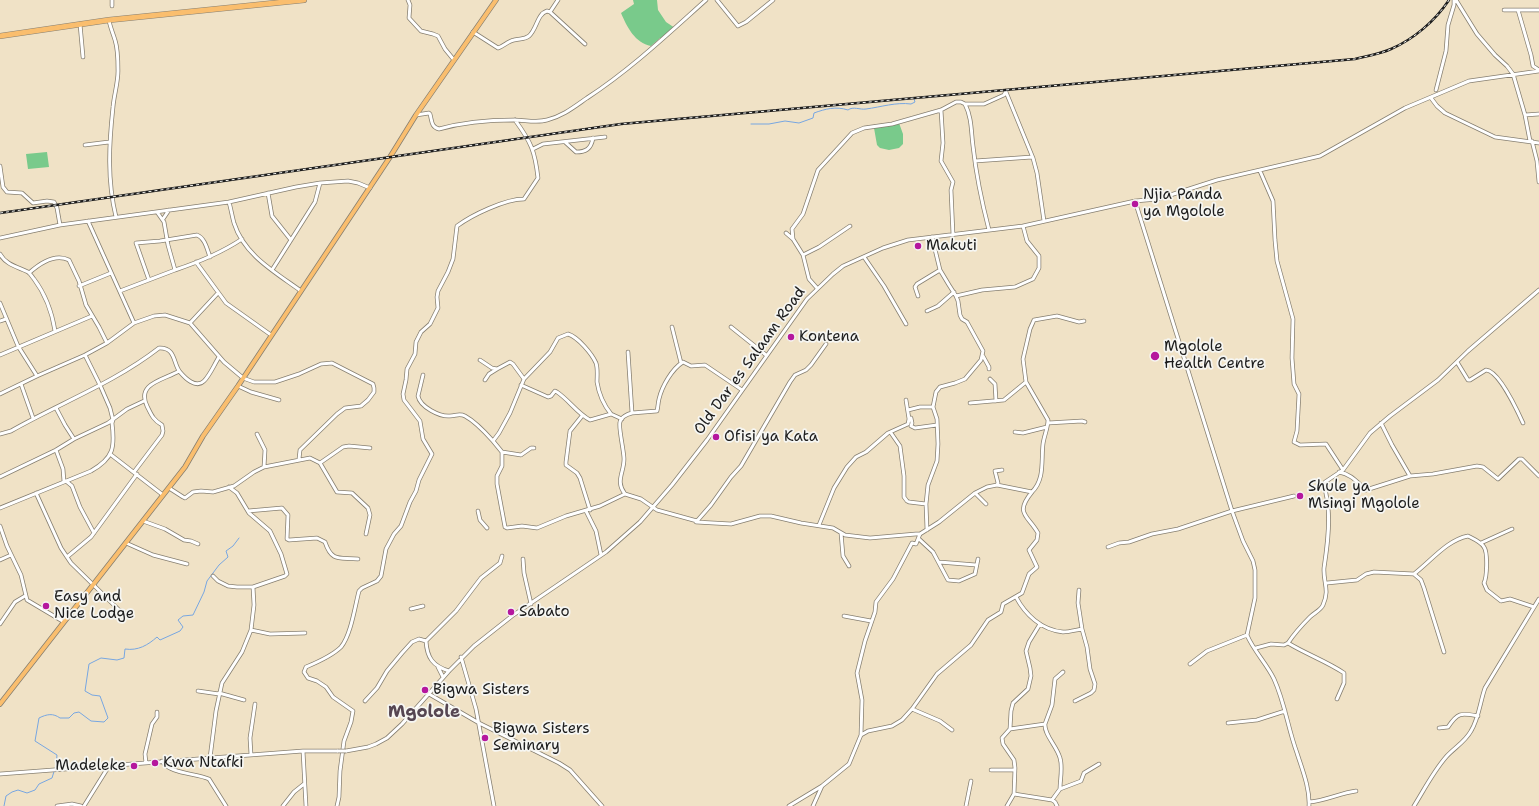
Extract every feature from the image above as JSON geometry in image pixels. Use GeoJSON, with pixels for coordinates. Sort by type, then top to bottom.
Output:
{"type":"FeatureCollection","features":[{"type":"Feature","properties":{"kind":"highway"},"geometry":{"type":"LineString","coordinates":[[0,36],[109,20],[304,0]]}},
{"type":"Feature","properties":{"kind":"main road"},"geometry":{"type":"LineString","coordinates":[[0,704],[185,467],[202,436],[238,386],[370,188],[416,115],[496,0]]}},
{"type":"Feature","properties":{"kind":"street"},"geometry":{"type":"LineString","coordinates":[[112,0],[112,6]]}},
{"type":"Feature","properties":{"kind":"street"},"geometry":{"type":"LineString","coordinates":[[408,0],[410,5],[409,18],[421,31],[438,36],[445,49],[454,60]]}},
{"type":"Feature","properties":{"kind":"street"},"geometry":{"type":"LineString","coordinates":[[550,12],[558,0]]}},
{"type":"Feature","properties":{"kind":"street"},"geometry":{"type":"LineString","coordinates":[[416,115],[429,113],[433,126],[439,129],[464,123],[515,120],[546,121],[566,112],[603,88],[632,65],[706,0]]}},
{"type":"Feature","properties":{"kind":"street"},"geometry":{"type":"LineString","coordinates":[[717,0],[738,26],[746,22],[773,0]]}},
{"type":"Feature","properties":{"kind":"street"},"geometry":{"type":"LineString","coordinates":[[1455,0],[1477,34],[1513,74],[1537,161],[1539,182]]}},
{"type":"Feature","properties":{"kind":"street"},"geometry":{"type":"LineString","coordinates":[[1436,90],[1446,51],[1448,25],[1455,0]]}},
{"type":"Feature","properties":{"kind":"street"},"geometry":{"type":"LineString","coordinates":[[1504,10],[1539,10]]}},
{"type":"Feature","properties":{"kind":"street"},"geometry":{"type":"LineString","coordinates":[[1518,10],[1533,66],[1539,70]]}},
{"type":"Feature","properties":{"kind":"street"},"geometry":{"type":"LineString","coordinates":[[473,32],[498,48],[513,40],[524,39],[530,35],[542,14],[545,12],[550,12],[585,44]]}},
{"type":"Feature","properties":{"kind":"street"},"geometry":{"type":"LineString","coordinates":[[109,20],[111,31],[116,40],[118,69],[110,142],[112,204],[116,217]]}},
{"type":"Feature","properties":{"kind":"street"},"geometry":{"type":"LineString","coordinates":[[80,24],[82,57]]}},
{"type":"Feature","properties":{"kind":"street","name":"Old Dar es Salaam Road"},"geometry":{"type":"LineString","coordinates":[[303,751],[346,751],[376,744],[387,738],[402,724],[461,657],[512,616],[601,555],[631,531],[654,507],[698,451],[807,299],[817,288],[843,266],[900,242],[1023,226],[1135,201],[1158,199],[1217,180],[1320,156],[1397,113],[1469,81],[1539,70]]}},
{"type":"Feature","properties":{"kind":"street"},"geometry":{"type":"LineString","coordinates":[[793,239],[792,229],[803,214],[818,170],[839,149],[846,138],[852,133],[864,128],[892,124],[941,110],[956,102],[965,104],[984,104],[1004,95],[1006,92],[1008,101],[1032,157],[1038,179],[1044,221]]}},
{"type":"Feature","properties":{"kind":"street"},"geometry":{"type":"LineString","coordinates":[[1431,98],[1445,113],[1495,137],[1539,143]]}},
{"type":"Feature","properties":{"kind":"street"},"geometry":{"type":"LineString","coordinates":[[965,104],[970,116],[981,200],[989,230]]}},
{"type":"Feature","properties":{"kind":"street"},"geometry":{"type":"LineString","coordinates":[[941,110],[943,143],[941,161],[953,182],[951,190],[953,235]]}},
{"type":"Feature","properties":{"kind":"street"},"geometry":{"type":"LineString","coordinates":[[1525,115],[1539,114]]}},
{"type":"Feature","properties":{"kind":"street"},"geometry":{"type":"LineString","coordinates":[[337,806],[344,741],[350,728],[353,711],[333,697],[326,687],[317,681],[308,678],[304,672],[306,667],[317,662],[342,646],[347,634],[359,591],[377,581],[382,576],[386,549],[394,534],[401,526],[408,506],[416,491],[419,480],[432,454],[423,438],[420,421],[404,400],[403,394],[406,380],[406,369],[415,354],[416,342],[421,332],[430,324],[438,308],[438,291],[453,259],[457,226],[479,213],[515,199],[524,199],[538,178],[533,149],[528,137],[515,120]]}},
{"type":"Feature","properties":{"kind":"street"},"geometry":{"type":"LineString","coordinates":[[533,149],[543,144],[605,137]]}},
{"type":"Feature","properties":{"kind":"street"},"geometry":{"type":"LineString","coordinates":[[565,142],[576,152],[584,152],[590,148],[593,138]]}},
{"type":"Feature","properties":{"kind":"street"},"geometry":{"type":"LineString","coordinates":[[85,145],[110,142]]}},
{"type":"Feature","properties":{"kind":"street"},"geometry":{"type":"LineString","coordinates":[[975,161],[1032,157]]}},
{"type":"Feature","properties":{"kind":"street"},"geometry":{"type":"LineString","coordinates":[[0,166],[3,187],[7,192],[22,193],[33,203],[47,201],[54,202],[57,208],[60,225]]}},
{"type":"Feature","properties":{"kind":"street"},"geometry":{"type":"LineString","coordinates":[[1260,170],[1274,201],[1277,261],[1293,319],[1293,377],[1294,384],[1299,394],[1297,431],[1294,442],[1300,445],[1326,444],[1341,471],[1353,478],[1366,490],[1410,476],[1433,474],[1477,466],[1483,467],[1498,479],[1517,460],[1520,459],[1539,476]]}},
{"type":"Feature","properties":{"kind":"street"},"geometry":{"type":"LineString","coordinates":[[0,238],[60,225],[229,202],[296,186],[348,181],[370,188]]}},
{"type":"Feature","properties":{"kind":"street"},"geometry":{"type":"LineString","coordinates":[[272,270],[315,202],[320,183]]}},
{"type":"Feature","properties":{"kind":"street"},"geometry":{"type":"LineString","coordinates":[[268,193],[272,216],[291,240]]}},
{"type":"Feature","properties":{"kind":"street"},"geometry":{"type":"LineString","coordinates":[[1135,201],[1232,511],[1243,541],[1253,561],[1255,570],[1255,598],[1247,635],[1274,679],[1285,711],[1296,752],[1301,762],[1309,806]]}},
{"type":"Feature","properties":{"kind":"street"},"geometry":{"type":"LineString","coordinates":[[229,202],[234,223],[242,240],[255,258],[301,291]]}},
{"type":"Feature","properties":{"kind":"street"},"geometry":{"type":"LineString","coordinates":[[163,219],[170,210]]}},
{"type":"Feature","properties":{"kind":"street"},"geometry":{"type":"LineString","coordinates":[[157,212],[163,219],[171,260],[175,270]]}},
{"type":"Feature","properties":{"kind":"street"},"geometry":{"type":"LineString","coordinates":[[88,221],[134,322]]}},
{"type":"Feature","properties":{"kind":"street"},"geometry":{"type":"LineString","coordinates":[[803,255],[819,247],[850,226]]}},
{"type":"Feature","properties":{"kind":"street"},"geometry":{"type":"LineString","coordinates":[[956,296],[982,290],[1015,287],[1034,279],[1039,268],[1039,256],[1028,241],[1023,226]]}},
{"type":"Feature","properties":{"kind":"street"},"geometry":{"type":"LineString","coordinates":[[786,233],[793,239],[803,255],[809,279],[817,288]]}},
{"type":"Feature","properties":{"kind":"street"},"geometry":{"type":"LineString","coordinates":[[149,280],[136,243],[197,235],[201,236],[210,257]]}},
{"type":"Feature","properties":{"kind":"street"},"geometry":{"type":"LineString","coordinates":[[932,237],[940,270],[956,296],[960,315],[962,319],[967,322],[983,351],[983,356],[989,369]]}},
{"type":"Feature","properties":{"kind":"street"},"geometry":{"type":"LineString","coordinates":[[120,291],[210,257],[242,240]]}},
{"type":"Feature","properties":{"kind":"street"},"geometry":{"type":"LineString","coordinates":[[0,254],[4,260],[29,273],[41,289],[52,316],[55,331]]}},
{"type":"Feature","properties":{"kind":"street"},"geometry":{"type":"LineString","coordinates":[[864,257],[884,286],[906,324]]}},
{"type":"Feature","properties":{"kind":"street"},"geometry":{"type":"LineString","coordinates":[[29,273],[42,262],[61,258],[66,259],[71,263],[79,281],[79,286],[86,305],[107,343]]}},
{"type":"Feature","properties":{"kind":"street"},"geometry":{"type":"LineString","coordinates":[[196,262],[226,303],[271,335]]}},
{"type":"Feature","properties":{"kind":"street"},"geometry":{"type":"LineString","coordinates":[[918,296],[915,287],[917,284],[940,270]]}},
{"type":"Feature","properties":{"kind":"street"},"geometry":{"type":"LineString","coordinates":[[79,286],[111,272]]}},
{"type":"Feature","properties":{"kind":"street"},"geometry":{"type":"LineString","coordinates":[[1256,648],[1271,644],[1284,645],[1288,643],[1308,618],[1322,608],[1324,604],[1327,590],[1324,569],[1327,548],[1328,506],[1325,482],[1341,471],[1370,433],[1381,423],[1438,380],[1539,290]]}},
{"type":"Feature","properties":{"kind":"street"},"geometry":{"type":"LineString","coordinates":[[927,311],[938,306],[954,292]]}},
{"type":"Feature","properties":{"kind":"street"},"geometry":{"type":"LineString","coordinates":[[190,323],[218,293]]}},
{"type":"Feature","properties":{"kind":"street"},"geometry":{"type":"LineString","coordinates":[[0,304],[18,346],[37,376]]}},
{"type":"Feature","properties":{"kind":"street"},"geometry":{"type":"LineString","coordinates":[[0,394],[37,376],[86,356],[107,343],[134,322],[154,316],[165,315],[190,323],[219,357],[243,378],[254,382],[275,382],[299,374],[321,364],[332,363],[373,384],[374,392],[368,400],[361,406],[345,408],[337,414],[300,450],[299,459]]}},
{"type":"Feature","properties":{"kind":"street"},"geometry":{"type":"LineString","coordinates":[[0,355],[18,346],[92,316]]}},
{"type":"Feature","properties":{"kind":"street"},"geometry":{"type":"LineString","coordinates":[[861,735],[868,731],[892,726],[902,720],[912,709],[937,674],[971,645],[988,620],[1001,612],[1003,604],[1024,591],[1029,574],[1037,567],[1029,550],[1037,540],[1038,533],[1026,518],[1023,507],[1024,502],[1039,482],[1042,472],[1043,445],[1048,425],[1046,416],[1026,382],[1023,359],[1033,321],[1056,316],[1079,322],[1084,321]]}},
{"type":"Feature","properties":{"kind":"street"},"geometry":{"type":"LineString","coordinates":[[0,321],[6,319]]}},
{"type":"Feature","properties":{"kind":"street"},"geometry":{"type":"LineString","coordinates":[[672,327],[681,363]]}},
{"type":"Feature","properties":{"kind":"street"},"geometry":{"type":"LineString","coordinates":[[731,327],[766,355]]}},
{"type":"Feature","properties":{"kind":"street"},"geometry":{"type":"LineString","coordinates":[[493,440],[499,433],[510,413],[524,379],[550,352],[558,338],[568,334],[581,343],[595,362],[599,393],[604,405],[611,414],[622,419]]}},
{"type":"Feature","properties":{"kind":"street"},"geometry":{"type":"LineString","coordinates":[[697,521],[741,466],[795,375],[806,370],[811,365],[826,344]]}},
{"type":"Feature","properties":{"kind":"street"},"geometry":{"type":"LineString","coordinates":[[0,434],[11,431],[33,418],[100,385],[140,363],[159,348],[166,349],[171,354],[179,371],[192,383],[200,384],[203,382],[219,357]]}},
{"type":"Feature","properties":{"kind":"street"},"geometry":{"type":"LineString","coordinates":[[628,352],[632,413]]}},
{"type":"Feature","properties":{"kind":"street"},"geometry":{"type":"LineString","coordinates":[[0,508],[102,464],[110,454],[112,446],[112,423],[114,420],[100,385],[86,356]]}},
{"type":"Feature","properties":{"kind":"street"},"geometry":{"type":"LineString","coordinates":[[926,530],[928,485],[937,461],[937,419],[933,407],[936,392],[940,387],[965,379],[983,356]]}},
{"type":"Feature","properties":{"kind":"street"},"geometry":{"type":"LineString","coordinates":[[480,360],[492,368],[497,369]]}},
{"type":"Feature","properties":{"kind":"street"},"geometry":{"type":"LineString","coordinates":[[485,380],[489,374],[510,362],[524,379]]}},
{"type":"Feature","properties":{"kind":"street"},"geometry":{"type":"LineString","coordinates":[[625,494],[621,487],[620,479],[624,465],[620,422],[628,414],[657,411],[663,388],[672,373],[681,363],[684,362],[694,366],[705,365],[742,390]]}},
{"type":"Feature","properties":{"kind":"street"},"geometry":{"type":"LineString","coordinates":[[1457,362],[1468,380],[1486,370],[1492,372],[1505,389],[1523,423]]}},
{"type":"Feature","properties":{"kind":"street"},"geometry":{"type":"LineString","coordinates":[[67,557],[85,543],[94,533],[158,441],[163,431],[162,425],[154,420],[144,400],[144,394],[148,386],[179,371]]}},
{"type":"Feature","properties":{"kind":"street"},"geometry":{"type":"LineString","coordinates":[[423,375],[418,396],[422,404],[445,416],[458,414],[466,417],[493,440],[502,452],[502,466],[497,476],[497,484],[505,527],[507,528],[522,526],[537,528],[566,516],[590,510],[625,494],[641,499],[664,512],[697,521],[696,522],[732,524],[766,515],[833,528],[845,535],[870,538],[920,534],[949,514],[975,493],[987,487],[997,485],[1032,492]]}},
{"type":"Feature","properties":{"kind":"street"},"geometry":{"type":"LineString","coordinates":[[990,379],[995,384],[996,401]]}},
{"type":"Feature","properties":{"kind":"street"},"geometry":{"type":"LineString","coordinates":[[970,403],[1004,400],[1026,382]]}},
{"type":"Feature","properties":{"kind":"street"},"geometry":{"type":"LineString","coordinates":[[21,384],[33,418]]}},
{"type":"Feature","properties":{"kind":"street"},"geometry":{"type":"LineString","coordinates":[[521,385],[548,397],[555,391],[557,392],[582,416],[590,420],[611,414]]}},
{"type":"Feature","properties":{"kind":"street"},"geometry":{"type":"LineString","coordinates":[[238,386],[251,392],[279,400]]}},
{"type":"Feature","properties":{"kind":"street"},"geometry":{"type":"LineString","coordinates":[[0,477],[114,420],[127,409],[144,400]]}},
{"type":"Feature","properties":{"kind":"street"},"geometry":{"type":"LineString","coordinates":[[819,525],[834,488],[847,467],[856,457],[891,433],[907,426],[909,419],[906,400]]}},
{"type":"Feature","properties":{"kind":"street"},"geometry":{"type":"LineString","coordinates":[[908,410],[920,407],[933,407]]}},
{"type":"Feature","properties":{"kind":"street"},"geometry":{"type":"LineString","coordinates":[[56,408],[74,439]]}},
{"type":"Feature","properties":{"kind":"street"},"geometry":{"type":"LineString","coordinates":[[582,416],[570,431],[566,465],[577,473],[580,478],[590,510]]}},
{"type":"Feature","properties":{"kind":"street"},"geometry":{"type":"LineString","coordinates":[[911,418],[911,426],[915,428],[937,425]]}},
{"type":"Feature","properties":{"kind":"street"},"geometry":{"type":"LineString","coordinates":[[1015,432],[1023,433],[1048,425],[1082,421],[1085,422]]}},
{"type":"Feature","properties":{"kind":"street"},"geometry":{"type":"LineString","coordinates":[[1381,423],[1410,476]]}},
{"type":"Feature","properties":{"kind":"street"},"geometry":{"type":"LineString","coordinates":[[891,433],[900,446],[904,476],[904,497],[909,502],[926,504]]}},
{"type":"Feature","properties":{"kind":"street"},"geometry":{"type":"LineString","coordinates":[[256,434],[266,450],[264,467]]}},
{"type":"Feature","properties":{"kind":"street"},"geometry":{"type":"LineString","coordinates":[[320,463],[343,447],[349,446],[370,448]]}},
{"type":"Feature","properties":{"kind":"street"},"geometry":{"type":"LineString","coordinates":[[502,452],[521,455],[531,448],[534,448]]}},
{"type":"Feature","properties":{"kind":"street"},"geometry":{"type":"LineString","coordinates":[[56,450],[63,469],[65,481],[72,486],[80,507],[94,533]]}},
{"type":"Feature","properties":{"kind":"street"},"geometry":{"type":"LineString","coordinates":[[110,454],[163,495]]}},
{"type":"Feature","properties":{"kind":"street"},"geometry":{"type":"LineString","coordinates":[[169,488],[182,498],[185,498],[193,492],[213,492],[234,486],[264,467],[310,458],[320,463],[337,492],[352,493],[368,508],[370,515],[366,534]]}},
{"type":"Feature","properties":{"kind":"street"},"geometry":{"type":"LineString","coordinates":[[997,485],[998,483],[995,471],[1002,470]]}},
{"type":"Feature","properties":{"kind":"street"},"geometry":{"type":"LineString","coordinates":[[213,576],[218,581],[228,586],[253,587],[285,576],[286,572],[281,554],[270,531],[248,511],[241,498],[229,487]]}},
{"type":"Feature","properties":{"kind":"street"},"geometry":{"type":"LineString","coordinates":[[36,493],[61,548],[78,572],[119,610],[131,615]]}},
{"type":"Feature","properties":{"kind":"street"},"geometry":{"type":"LineString","coordinates":[[975,493],[986,504]]}},
{"type":"Feature","properties":{"kind":"street"},"geometry":{"type":"LineString","coordinates":[[1108,547],[1152,534],[1178,529],[1232,511],[1294,496]]}},
{"type":"Feature","properties":{"kind":"street"},"geometry":{"type":"LineString","coordinates":[[248,511],[282,508],[288,515],[286,535],[288,540],[317,538],[324,542],[328,551],[333,557],[358,559]]}},
{"type":"Feature","properties":{"kind":"street"},"geometry":{"type":"LineString","coordinates":[[478,511],[480,520],[486,528]]}},
{"type":"Feature","properties":{"kind":"street"},"geometry":{"type":"LineString","coordinates":[[586,511],[596,531],[601,555]]}},
{"type":"Feature","properties":{"kind":"street"},"geometry":{"type":"LineString","coordinates":[[143,521],[165,529],[184,540],[198,544]]}},
{"type":"Feature","properties":{"kind":"street"},"geometry":{"type":"LineString","coordinates":[[0,526],[4,540],[24,582],[25,596],[29,603],[64,622]]}},
{"type":"Feature","properties":{"kind":"street"},"geometry":{"type":"LineString","coordinates":[[1481,543],[1512,529]]}},
{"type":"Feature","properties":{"kind":"street"},"geometry":{"type":"LineString","coordinates":[[841,533],[844,556],[849,566]]}},
{"type":"Feature","properties":{"kind":"street"},"geometry":{"type":"LineString","coordinates":[[789,806],[822,786],[849,764],[861,735],[862,700],[857,673],[871,621],[875,612],[876,602],[893,579],[912,543],[916,544],[920,534]]}},
{"type":"Feature","properties":{"kind":"street"},"geometry":{"type":"LineString","coordinates":[[1414,574],[1450,543],[1458,538],[1468,536],[1481,543],[1486,550],[1487,572],[1484,583],[1487,590],[1501,601],[1510,599],[1534,607]]}},
{"type":"Feature","properties":{"kind":"street"},"geometry":{"type":"LineString","coordinates":[[919,538],[929,548],[939,562],[946,579],[954,581],[975,574],[978,559]]}},
{"type":"Feature","properties":{"kind":"street"},"geometry":{"type":"LineString","coordinates":[[126,543],[153,555],[187,564]]}},
{"type":"Feature","properties":{"kind":"street"},"geometry":{"type":"LineString","coordinates":[[0,560],[11,555]]}},
{"type":"Feature","properties":{"kind":"street"},"geometry":{"type":"LineString","coordinates":[[426,641],[456,611],[481,578],[500,563],[502,556]]}},
{"type":"Feature","properties":{"kind":"street"},"geometry":{"type":"LineString","coordinates":[[523,559],[524,573],[531,604]]}},
{"type":"Feature","properties":{"kind":"street"},"geometry":{"type":"LineString","coordinates":[[939,562],[976,566]]}},
{"type":"Feature","properties":{"kind":"street"},"geometry":{"type":"LineString","coordinates":[[1326,582],[1357,580],[1366,574],[1374,572],[1414,574],[1421,580],[1444,652]]}},
{"type":"Feature","properties":{"kind":"street"},"geometry":{"type":"LineString","coordinates":[[210,758],[219,694],[224,679],[246,645],[251,630],[254,604],[253,587]]}},
{"type":"Feature","properties":{"kind":"street"},"geometry":{"type":"LineString","coordinates":[[1075,701],[1091,693],[1094,690],[1095,684],[1090,669],[1087,647],[1082,629],[1078,603],[1079,590]]}},
{"type":"Feature","properties":{"kind":"street"},"geometry":{"type":"LineString","coordinates":[[0,624],[15,602],[25,596]]}},
{"type":"Feature","properties":{"kind":"street"},"geometry":{"type":"LineString","coordinates":[[1016,597],[1027,614],[1040,624],[1062,632],[1082,629]]}},
{"type":"Feature","properties":{"kind":"street"},"geometry":{"type":"LineString","coordinates":[[1414,806],[1445,758],[1452,750],[1466,740],[1478,716],[1480,703],[1485,688],[1539,599]]}},
{"type":"Feature","properties":{"kind":"street"},"geometry":{"type":"LineString","coordinates":[[410,609],[423,606]]}},
{"type":"Feature","properties":{"kind":"street"},"geometry":{"type":"LineString","coordinates":[[844,616],[871,621]]}},
{"type":"Feature","properties":{"kind":"street"},"geometry":{"type":"LineString","coordinates":[[1010,729],[1012,707],[1028,689],[1031,676],[1026,651],[1029,642],[1040,624]]}},
{"type":"Feature","properties":{"kind":"street"},"geometry":{"type":"LineString","coordinates":[[251,630],[270,634],[305,633]]}},
{"type":"Feature","properties":{"kind":"street"},"geometry":{"type":"LineString","coordinates":[[1190,664],[1207,651],[1247,635]]}},
{"type":"Feature","properties":{"kind":"street"},"geometry":{"type":"LineString","coordinates":[[365,700],[412,642],[419,639],[426,641]]}},
{"type":"Feature","properties":{"kind":"street"},"geometry":{"type":"LineString","coordinates":[[426,641],[432,660],[438,667],[443,677]]}},
{"type":"Feature","properties":{"kind":"street"},"geometry":{"type":"LineString","coordinates":[[1288,643],[1302,652],[1332,665],[1344,673],[1344,683],[1337,699]]}},
{"type":"Feature","properties":{"kind":"street"},"geometry":{"type":"LineString","coordinates":[[461,657],[471,688],[479,723],[494,806]]}},
{"type":"Feature","properties":{"kind":"street"},"geometry":{"type":"LineString","coordinates":[[438,667],[449,671]]}},
{"type":"Feature","properties":{"kind":"street"},"geometry":{"type":"LineString","coordinates":[[1060,789],[1060,758],[1056,747],[1045,730],[1045,724],[1052,705],[1055,679],[1063,672]]}},
{"type":"Feature","properties":{"kind":"street"},"geometry":{"type":"LineString","coordinates":[[198,691],[244,700]]}},
{"type":"Feature","properties":{"kind":"street"},"geometry":{"type":"LineString","coordinates":[[429,694],[479,723],[570,770],[602,806]]}},
{"type":"Feature","properties":{"kind":"street"},"geometry":{"type":"LineString","coordinates":[[250,755],[250,738],[255,704]]}},
{"type":"Feature","properties":{"kind":"street"},"geometry":{"type":"LineString","coordinates":[[912,709],[940,721],[952,730]]}},
{"type":"Feature","properties":{"kind":"street"},"geometry":{"type":"LineString","coordinates":[[1228,723],[1257,720],[1285,711]]}},
{"type":"Feature","properties":{"kind":"street"},"geometry":{"type":"LineString","coordinates":[[146,763],[145,754],[152,724],[157,717],[157,712]]}},
{"type":"Feature","properties":{"kind":"street"},"geometry":{"type":"LineString","coordinates":[[1439,728],[1448,727],[1456,716],[1461,714],[1478,716]]}},
{"type":"Feature","properties":{"kind":"street"},"geometry":{"type":"LineString","coordinates":[[1007,806],[1014,794],[1015,770],[1014,760],[1001,741],[1005,733],[1010,729],[1045,724]]}},
{"type":"Feature","properties":{"kind":"street"},"geometry":{"type":"LineString","coordinates":[[0,774],[303,751],[305,806]]}},
{"type":"Feature","properties":{"kind":"street"},"geometry":{"type":"LineString","coordinates":[[162,762],[169,769],[209,779],[226,806]]}},
{"type":"Feature","properties":{"kind":"street"},"geometry":{"type":"LineString","coordinates":[[1052,800],[1060,789],[1081,781],[1084,773],[1099,764]]}},
{"type":"Feature","properties":{"kind":"street"},"geometry":{"type":"LineString","coordinates":[[57,806],[72,804],[83,806],[109,766]]}},
{"type":"Feature","properties":{"kind":"street"},"geometry":{"type":"LineString","coordinates":[[991,770],[1015,770]]}},
{"type":"Feature","properties":{"kind":"street"},"geometry":{"type":"LineString","coordinates":[[966,806],[971,781]]}},
{"type":"Feature","properties":{"kind":"street"},"geometry":{"type":"LineString","coordinates":[[283,806],[294,792],[304,784]]}},
{"type":"Feature","properties":{"kind":"street"},"geometry":{"type":"LineString","coordinates":[[813,806],[822,786]]}},
{"type":"Feature","properties":{"kind":"street"},"geometry":{"type":"LineString","coordinates":[[1309,802],[1316,802],[1344,792],[1356,791]]}},
{"type":"Feature","properties":{"kind":"street"},"geometry":{"type":"LineString","coordinates":[[1014,794],[1052,800],[1057,806]]}},
{"type":"Feature","properties":{"kind":"green space"},"geometry":{"type":"Polygon","coordinates":[[[633,0],[657,0],[658,10],[666,22],[675,28],[664,39],[660,38],[651,46],[640,42],[632,34],[621,13],[634,4],[633,0]]]}},
{"type":"Feature","properties":{"kind":"green space"},"geometry":{"type":"Polygon","coordinates":[[[899,123],[903,134],[903,144],[899,148],[889,150],[880,148],[877,145],[874,128],[899,123]]]}},
{"type":"Feature","properties":{"kind":"green space"},"geometry":{"type":"Polygon","coordinates":[[[47,152],[49,167],[28,169],[26,154],[47,152]]]}},
{"type":"Feature","properties":{"kind":"waterway"},"geometry":{"type":"LineString","coordinates":[[751,124],[769,124],[785,121],[799,123],[813,118],[814,113],[826,109],[835,108],[848,110],[852,108],[864,109],[894,104],[911,104],[915,102],[914,99]]}},
{"type":"Feature","properties":{"kind":"waterway"},"geometry":{"type":"LineString","coordinates":[[4,806],[6,796],[12,792],[18,790],[27,793],[35,790],[39,784],[52,778],[57,755],[35,741],[39,718],[50,715],[55,715],[60,718],[69,718],[74,713],[79,712],[91,721],[104,722],[108,718],[100,696],[92,695],[85,691],[89,664],[101,658],[117,660],[124,658],[125,649],[138,648],[150,643],[157,637],[160,640],[180,631],[183,627],[178,620],[183,616],[193,615],[204,592],[207,581],[219,565],[228,557],[226,551],[233,546],[239,538]]}},
{"type":"Feature","properties":{"kind":"railway"},"geometry":{"type":"LineString","coordinates":[[0,213],[621,124],[1355,59],[1387,51],[1416,35],[1431,22],[1449,0]]}},
{"type":"Feature","properties":{"kind":"place","name":"Njia Panda ya Mgolole"},"geometry":{"type":"Point","coordinates":[1135,204]}},
{"type":"Feature","properties":{"kind":"place","name":"Makuti"},"geometry":{"type":"Point","coordinates":[918,246]}},
{"type":"Feature","properties":{"kind":"place","name":"Kontena"},"geometry":{"type":"Point","coordinates":[791,337]}},
{"type":"Feature","properties":{"kind":"place","name":"Mgolole Health Centre"},"geometry":{"type":"Point","coordinates":[1155,356]}},
{"type":"Feature","properties":{"kind":"place","name":"Ofisi ya Kata"},"geometry":{"type":"Point","coordinates":[716,437]}},
{"type":"Feature","properties":{"kind":"place","name":"Shule ya Msingi Mgolole"},"geometry":{"type":"Point","coordinates":[1300,496]}},
{"type":"Feature","properties":{"kind":"place","name":"Easy and Nice Lodge"},"geometry":{"type":"Point","coordinates":[46,606]}},
{"type":"Feature","properties":{"kind":"place","name":"Sabato"},"geometry":{"type":"Point","coordinates":[511,612]}},
{"type":"Feature","properties":{"kind":"place","name":"Bigwa Sisters"},"geometry":{"type":"Point","coordinates":[425,690]}},
{"type":"Feature","properties":{"kind":"place","name":"Bigwa Sisters Seminary"},"geometry":{"type":"Point","coordinates":[485,738]}},
{"type":"Feature","properties":{"kind":"place","name":"Kwa Ntafki"},"geometry":{"type":"Point","coordinates":[155,763]}},
{"type":"Feature","properties":{"kind":"place","name":"Madeleke"},"geometry":{"type":"Point","coordinates":[134,766]}},
{"type":"Feature","properties":{"kind":"district","name":"Mgolole"},"geometry":{"type":"Point","coordinates":[424,713]}}]}
